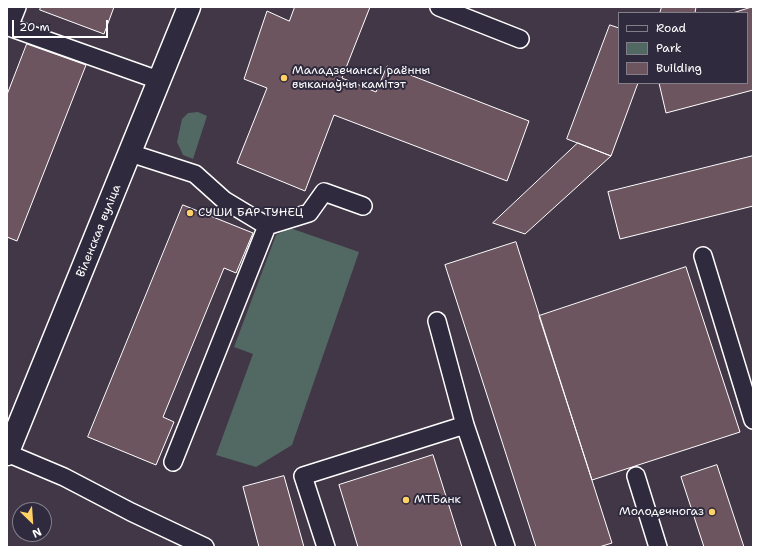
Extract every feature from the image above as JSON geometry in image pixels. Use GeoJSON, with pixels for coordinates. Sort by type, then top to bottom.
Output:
{"type":"FeatureCollection","features":[{"type":"Feature","properties":{"kind":"main road","name":"Віленская вуліца"},"geometry":{"type":"LineString","coordinates":[[7,453],[161,81],[189,7]]}},
{"type":"Feature","properties":{"kind":"lane"},"geometry":{"type":"LineString","coordinates":[[17,7],[8,30],[161,81]]}},
{"type":"Feature","properties":{"kind":"lane"},"geometry":{"type":"LineString","coordinates":[[439,7],[520,39]]}},
{"type":"Feature","properties":{"kind":"lane"},"geometry":{"type":"LineString","coordinates":[[130,153],[195,174],[224,200],[267,226],[309,213],[324,192],[363,206]]}},
{"type":"Feature","properties":{"kind":"lane"},"geometry":{"type":"LineString","coordinates":[[173,462],[267,226]]}},
{"type":"Feature","properties":{"kind":"lane"},"geometry":{"type":"LineString","coordinates":[[703,256],[753,420]]}},
{"type":"Feature","properties":{"kind":"lane"},"geometry":{"type":"LineString","coordinates":[[437,321],[465,424],[506,547]]}},
{"type":"Feature","properties":{"kind":"lane"},"geometry":{"type":"LineString","coordinates":[[326,547],[303,476],[465,424]]}},
{"type":"Feature","properties":{"kind":"lane"},"geometry":{"type":"LineString","coordinates":[[7,453],[64,476],[131,512],[205,547]]}},
{"type":"Feature","properties":{"kind":"lane"},"geometry":{"type":"LineString","coordinates":[[636,476],[658,547]]}},
{"type":"Feature","properties":{"kind":"green space"},"geometry":{"type":"Polygon","coordinates":[[[198,112],[207,116],[193,159],[183,155],[177,142],[182,119],[188,113],[198,112]]]}},
{"type":"Feature","properties":{"kind":"green space"},"geometry":{"type":"Polygon","coordinates":[[[290,228],[359,252],[292,445],[256,467],[216,455],[253,354],[234,347],[276,235],[290,228]]]}},
{"type":"Feature","properties":{"kind":"building"},"geometry":{"type":"Polygon","coordinates":[[[41,7],[114,7],[104,34],[40,10],[41,7]]]}},
{"type":"Feature","properties":{"kind":"building"},"geometry":{"type":"Polygon","coordinates":[[[295,7],[370,7],[342,78],[376,92],[387,66],[529,121],[507,181],[334,115],[305,191],[237,163],[267,88],[244,79],[267,11],[289,21],[295,7]]]}},
{"type":"Feature","properties":{"kind":"building"},"geometry":{"type":"Polygon","coordinates":[[[662,7],[696,7],[695,12],[660,12],[662,7]]]}},
{"type":"Feature","properties":{"kind":"building"},"geometry":{"type":"Polygon","coordinates":[[[753,7],[753,90],[666,113],[659,84],[748,84],[748,12],[736,12],[753,7]]]}},
{"type":"Feature","properties":{"kind":"building"},"geometry":{"type":"Polygon","coordinates":[[[610,25],[618,28],[618,84],[638,84],[611,156],[567,139],[610,25]]]}},
{"type":"Feature","properties":{"kind":"building"},"geometry":{"type":"Polygon","coordinates":[[[27,44],[86,65],[17,241],[7,237],[7,95],[27,44]]]}},
{"type":"Feature","properties":{"kind":"building"},"geometry":{"type":"Polygon","coordinates":[[[578,143],[611,156],[525,234],[493,223],[578,143]]]}},
{"type":"Feature","properties":{"kind":"building"},"geometry":{"type":"Polygon","coordinates":[[[753,156],[753,206],[620,239],[608,192],[753,156]]]}},
{"type":"Feature","properties":{"kind":"building"},"geometry":{"type":"Polygon","coordinates":[[[183,205],[253,233],[236,273],[224,268],[163,417],[174,422],[156,465],[88,437],[183,205]]]}},
{"type":"Feature","properties":{"kind":"building"},"geometry":{"type":"Polygon","coordinates":[[[516,242],[612,543],[599,547],[536,547],[445,265],[516,242]]]}},
{"type":"Feature","properties":{"kind":"building"},"geometry":{"type":"Polygon","coordinates":[[[686,267],[740,432],[592,480],[539,316],[686,267]]]}},
{"type":"Feature","properties":{"kind":"building"},"geometry":{"type":"Polygon","coordinates":[[[433,455],[462,547],[358,547],[339,485],[433,455]]]}},
{"type":"Feature","properties":{"kind":"building","name":"Молодечногаз"},"geometry":{"type":"Polygon","coordinates":[[[717,465],[744,547],[704,547],[681,477],[717,465]]]}},
{"type":"Feature","properties":{"kind":"building"},"geometry":{"type":"Polygon","coordinates":[[[284,476],[304,547],[259,547],[243,487],[284,476]]]}},
{"type":"Feature","properties":{"kind":"place","name":"Маладзечанскі раённы выканаўчы камітэт"},"geometry":{"type":"Point","coordinates":[284,78]}},
{"type":"Feature","properties":{"kind":"place","name":"СУШИ БАР ТУНЕЦ"},"geometry":{"type":"Point","coordinates":[190,213]}},
{"type":"Feature","properties":{"kind":"place","name":"МТБанк"},"geometry":{"type":"Point","coordinates":[406,500]}},
{"type":"Feature","properties":{"kind":"place","name":"Молодечногаз"},"geometry":{"type":"Point","coordinates":[712,512]}}]}
